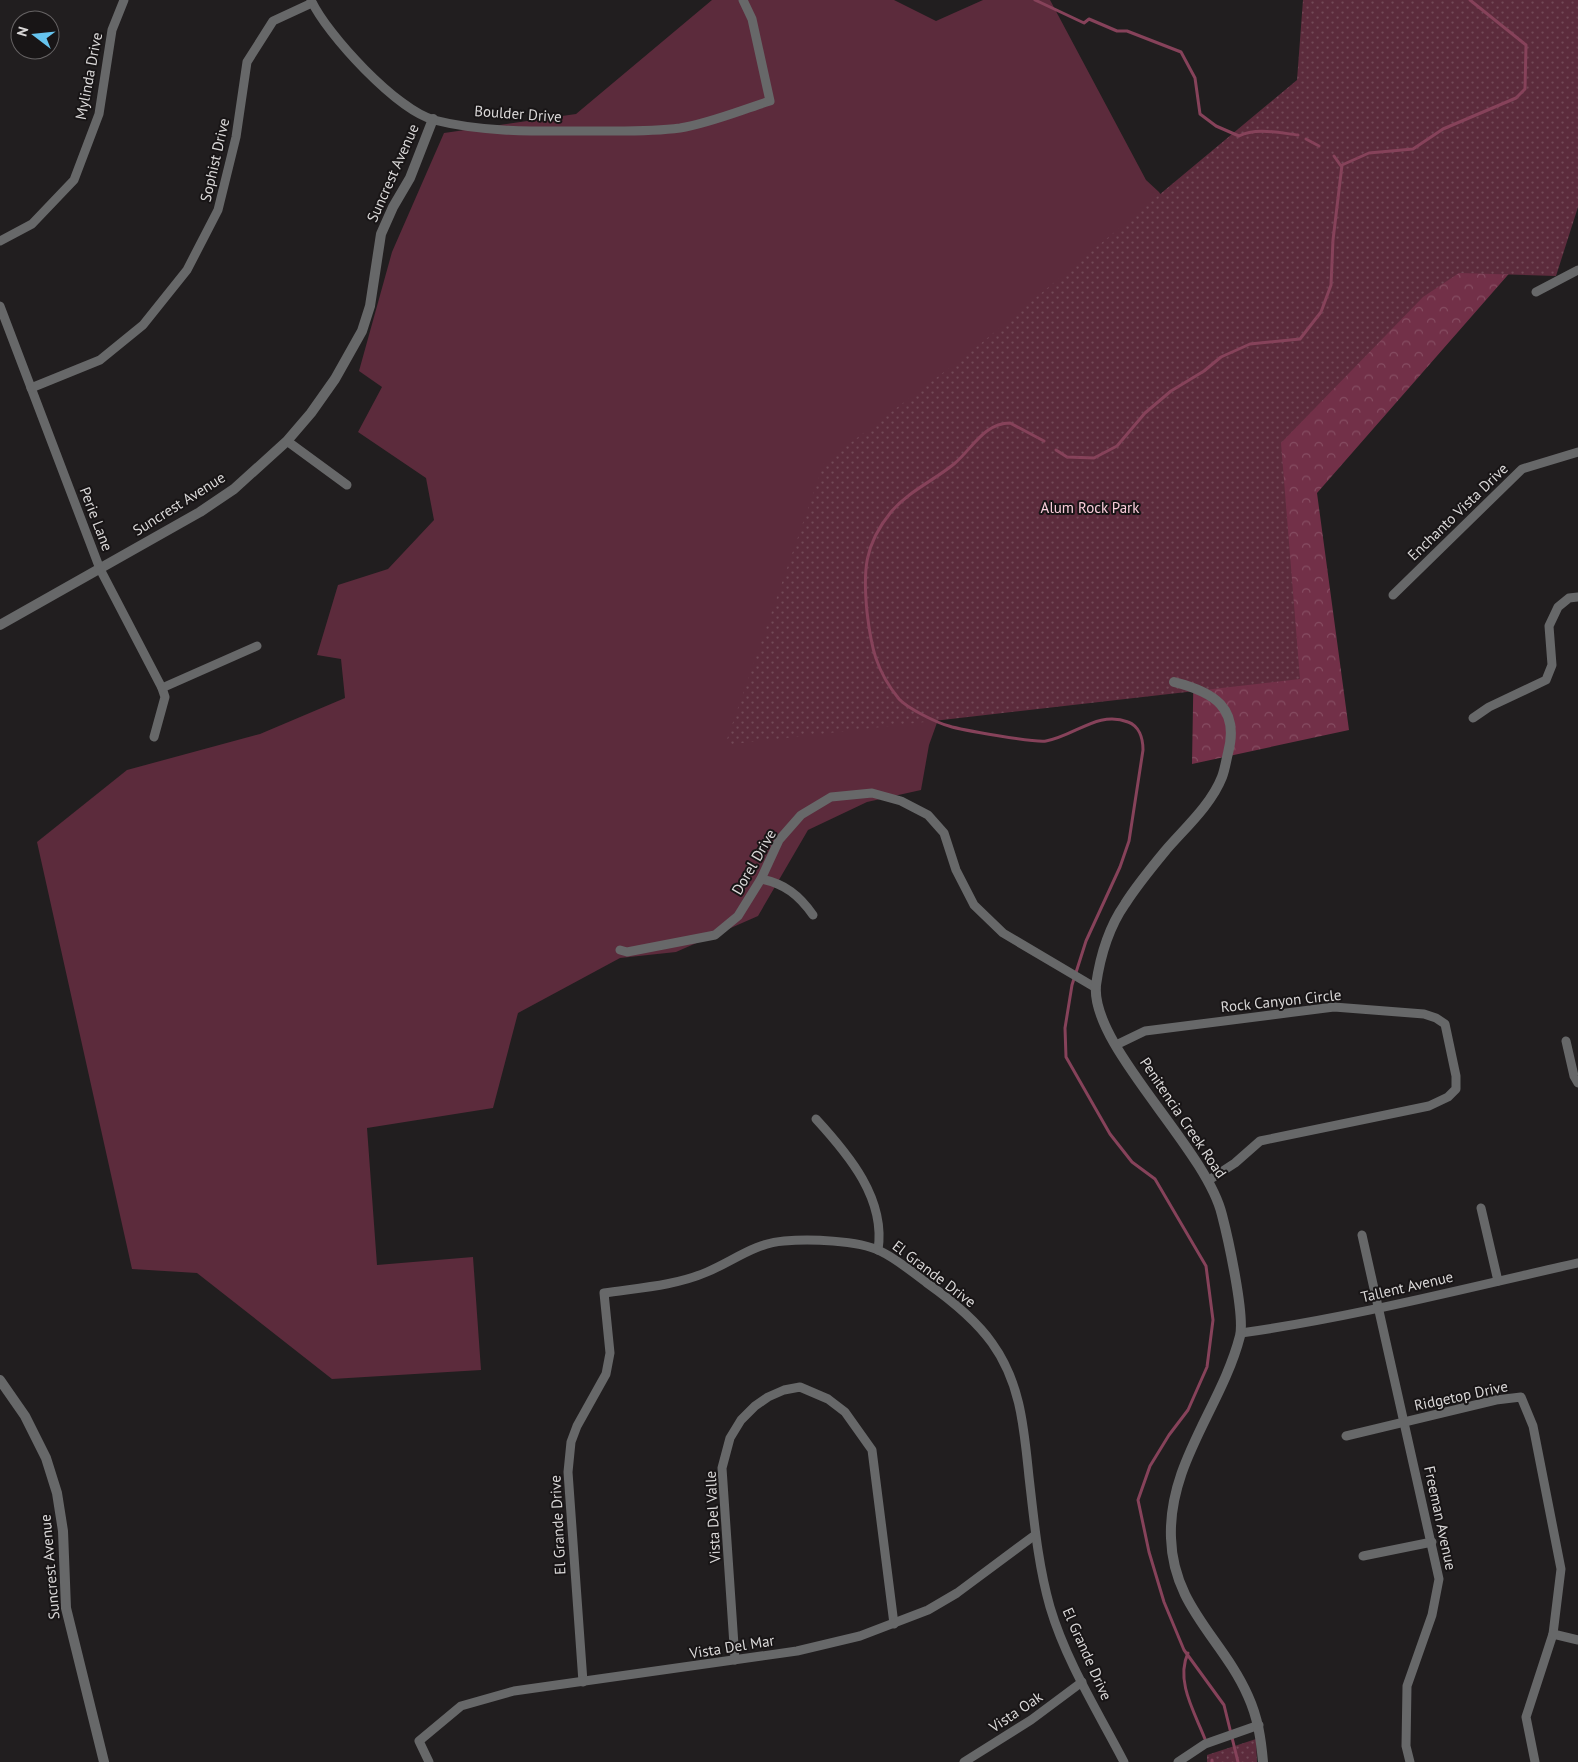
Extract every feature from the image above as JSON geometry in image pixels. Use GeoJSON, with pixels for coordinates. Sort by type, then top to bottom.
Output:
{"type":"FeatureCollection","features":[{"type":"Feature","properties":{"kind":"street","name":"Mylinda Drive"},"geometry":{"type":"LineString","coordinates":[[0,241],[32,224],[74,180],[99,114],[112,30],[124,0]]}},
{"type":"Feature","properties":{"kind":"street","name":"Boulder Drive"},"geometry":{"type":"LineString","coordinates":[[312,1],[346,52],[405,104],[433,120],[491,129],[645,131],[681,128],[770,101],[752,19],[742,0]]}},
{"type":"Feature","properties":{"kind":"street","name":"Sophist Drive"},"geometry":{"type":"LineString","coordinates":[[31,388],[100,360],[143,326],[187,270],[218,210],[236,138],[247,62],[273,20],[312,1]]}},
{"type":"Feature","properties":{"kind":"street","name":"Suncrest Avenue"},"geometry":{"type":"LineString","coordinates":[[0,625],[200,512],[234,489],[287,441],[311,413],[335,379],[362,332],[370,306],[381,234],[392,207],[410,178],[433,120]]}},
{"type":"Feature","properties":{"kind":"street"},"geometry":{"type":"LineString","coordinates":[[1536,292],[1578,270]]}},
{"type":"Feature","properties":{"kind":"street","name":"Perie Lane"},"geometry":{"type":"LineString","coordinates":[[0,306],[100,569],[162,688]]}},
{"type":"Feature","properties":{"kind":"street"},"geometry":{"type":"LineString","coordinates":[[287,441],[347,485]]}},
{"type":"Feature","properties":{"kind":"street","name":"Enchanto Vista Drive"},"geometry":{"type":"LineString","coordinates":[[1393,595],[1522,469],[1578,452]]}},
{"type":"Feature","properties":{"kind":"street"},"geometry":{"type":"LineString","coordinates":[[1473,718],[1489,707],[1546,680],[1552,665],[1549,626],[1558,607],[1569,598],[1578,597]]}},
{"type":"Feature","properties":{"kind":"street"},"geometry":{"type":"LineString","coordinates":[[154,737],[164,697],[162,688],[257,646]]}},
{"type":"Feature","properties":{"kind":"street","name":"Penitencia Creek Road"},"geometry":{"type":"LineString","coordinates":[[1174,682],[1191,686],[1221,702],[1231,722],[1232,736],[1228,753],[1221,779],[1201,811],[1124,904],[1111,929],[1102,954],[1096,988],[1102,1018],[1116,1045],[1209,1180],[1222,1212],[1235,1279],[1241,1333],[1213,1404],[1179,1476],[1172,1503],[1170,1540],[1178,1581],[1184,1596],[1240,1682],[1259,1725],[1263,1762]]}},
{"type":"Feature","properties":{"kind":"street","name":"Dorel Drive"},"geometry":{"type":"LineString","coordinates":[[620,950],[627,952],[714,935],[738,916],[761,879],[779,840],[801,816],[831,797],[872,793],[901,800],[928,815],[944,833],[956,870],[974,905],[1002,934],[1096,988]]}},
{"type":"Feature","properties":{"kind":"street"},"geometry":{"type":"LineString","coordinates":[[761,879],[779,883],[800,896],[814,915]]}},
{"type":"Feature","properties":{"kind":"street","name":"Rock Canyon Circle"},"geometry":{"type":"LineString","coordinates":[[1116,1045],[1145,1031],[1334,1007],[1424,1014],[1446,1024],[1456,1076],[1456,1089],[1448,1097],[1429,1106],[1260,1141],[1234,1163],[1209,1180]]}},
{"type":"Feature","properties":{"kind":"street"},"geometry":{"type":"LineString","coordinates":[[1566,1041],[1574,1076],[1578,1084]]}},
{"type":"Feature","properties":{"kind":"street"},"geometry":{"type":"LineString","coordinates":[[816,1119],[844,1149],[866,1184],[881,1234],[878,1250]]}},
{"type":"Feature","properties":{"kind":"street"},"geometry":{"type":"LineString","coordinates":[[1481,1208],[1498,1281]]}},
{"type":"Feature","properties":{"kind":"street","name":"Freeman Avenue"},"geometry":{"type":"LineString","coordinates":[[1362,1235],[1439,1579],[1432,1615],[1407,1686],[1406,1746],[1410,1762]]}},
{"type":"Feature","properties":{"kind":"street","name":"El Grande Drive"},"geometry":{"type":"LineString","coordinates":[[583,1682],[568,1499],[568,1472],[571,1442],[577,1426],[606,1374],[610,1353],[604,1293],[675,1282],[706,1272],[753,1248],[782,1240],[820,1240],[878,1250],[911,1271],[966,1314],[992,1342],[1010,1374],[1022,1411],[1035,1535],[1050,1607],[1082,1682],[1124,1762]]}},
{"type":"Feature","properties":{"kind":"street","name":"Tallent Avenue"},"geometry":{"type":"LineString","coordinates":[[1241,1333],[1295,1326],[1378,1309],[1578,1262]]}},
{"type":"Feature","properties":{"kind":"street","name":"Suncrest Avenue"},"geometry":{"type":"LineString","coordinates":[[0,1380],[25,1416],[46,1458],[57,1494],[63,1531],[66,1608],[104,1762]]}},
{"type":"Feature","properties":{"kind":"street","name":"Vista Del Valle"},"geometry":{"type":"LineString","coordinates":[[736,1660],[722,1468],[730,1438],[741,1420],[755,1406],[784,1390],[800,1387],[828,1399],[854,1422],[872,1450],[894,1624]]}},
{"type":"Feature","properties":{"kind":"street","name":"Ridgetop Drive"},"geometry":{"type":"LineString","coordinates":[[1405,1423],[1496,1400],[1521,1397],[1533,1426],[1561,1569],[1552,1634],[1526,1717],[1535,1762]]}},
{"type":"Feature","properties":{"kind":"street"},"geometry":{"type":"LineString","coordinates":[[1346,1436],[1405,1423]]}},
{"type":"Feature","properties":{"kind":"street","name":"Vista Del Mar"},"geometry":{"type":"LineString","coordinates":[[429,1762],[419,1741],[461,1706],[514,1691],[736,1660],[815,1647],[860,1636],[928,1610],[958,1593],[1035,1535]]}},
{"type":"Feature","properties":{"kind":"street"},"geometry":{"type":"LineString","coordinates":[[1363,1556],[1432,1542]]}},
{"type":"Feature","properties":{"kind":"street"},"geometry":{"type":"LineString","coordinates":[[1552,1634],[1578,1640]]}},
{"type":"Feature","properties":{"kind":"street","name":"Vista Oak"},"geometry":{"type":"LineString","coordinates":[[964,1762],[1031,1720],[1082,1682]]}},
{"type":"Feature","properties":{"kind":"street"},"geometry":{"type":"LineString","coordinates":[[1178,1762],[1201,1746],[1259,1725]]}},
{"type":"Feature","properties":{"kind":"green space"},"geometry":{"type":"Polygon","coordinates":[[[712,0],[894,0],[936,21],[983,0],[1050,0],[1146,180],[1159,192],[1241,322],[943,706],[929,745],[921,790],[867,802],[808,830],[758,916],[676,952],[620,958],[518,1013],[493,1108],[367,1128],[377,1265],[473,1257],[481,1370],[332,1379],[197,1273],[132,1269],[37,842],[127,770],[260,734],[345,698],[341,659],[317,655],[338,585],[388,569],[434,520],[426,478],[358,432],[382,387],[359,371],[392,252],[444,133],[576,114],[712,0]]]}},
{"type":"Feature","properties":{"kind":"green space","name":"Alum Rock Park"},"geometry":{"type":"Polygon","coordinates":[[[1303,0],[1578,0],[1578,207],[1556,276],[1459,273],[1423,297],[1281,443],[1300,679],[725,745],[824,463],[973,350],[1297,80],[1303,0]]]}},
{"type":"Feature","properties":{"kind":"green space"},"geometry":{"type":"Polygon","coordinates":[[[1578,0],[1578,195],[1317,493],[1349,730],[1192,764],[1197,474],[1578,0]]]}},
{"type":"Feature","properties":{"kind":"green space"},"geometry":{"type":"Polygon","coordinates":[[[1256,1739],[1257,1762],[1207,1762],[1207,1755],[1256,1739]]]}},
{"type":"Feature","properties":{"kind":"waterway"},"geometry":{"type":"LineString","coordinates":[[1035,0],[1084,23],[1089,19],[1117,31],[1127,31],[1181,52],[1195,78],[1200,114],[1216,126],[1239,136],[1260,131],[1298,135]]}},
{"type":"Feature","properties":{"kind":"waterway"},"geometry":{"type":"LineString","coordinates":[[1056,450],[1067,457],[1094,458],[1117,446],[1145,413],[1171,391],[1204,371],[1221,357],[1250,344],[1300,339],[1321,312],[1331,285],[1333,240],[1342,165],[1369,153],[1413,149],[1443,129],[1516,98],[1525,89],[1526,45],[1470,0]]}},
{"type":"Feature","properties":{"kind":"waterway"},"geometry":{"type":"LineString","coordinates":[[1306,139],[1319,146]]}},
{"type":"Feature","properties":{"kind":"waterway"},"geometry":{"type":"LineString","coordinates":[[1334,156],[1341,166]]}},
{"type":"Feature","properties":{"kind":"waterway"},"geometry":{"type":"LineString","coordinates":[[1044,441],[1010,423],[993,427],[979,438],[954,464],[913,492],[891,512],[875,536],[867,559],[865,584],[869,625],[876,658],[891,689],[903,703],[937,722],[982,733],[1046,741],[1097,721],[1117,719],[1135,726],[1141,737],[1143,750],[1129,841],[1120,867],[1086,941],[1072,985],[1065,1028],[1066,1057],[1110,1134],[1132,1162],[1155,1179],[1206,1266],[1213,1320],[1207,1367],[1188,1410],[1169,1435],[1150,1466],[1138,1500],[1149,1552],[1164,1602],[1184,1650],[1224,1705],[1238,1762]]}},
{"type":"Feature","properties":{"kind":"waterway"},"geometry":{"type":"LineString","coordinates":[[1188,1653],[1185,1664],[1185,1686],[1205,1739]]}}]}
